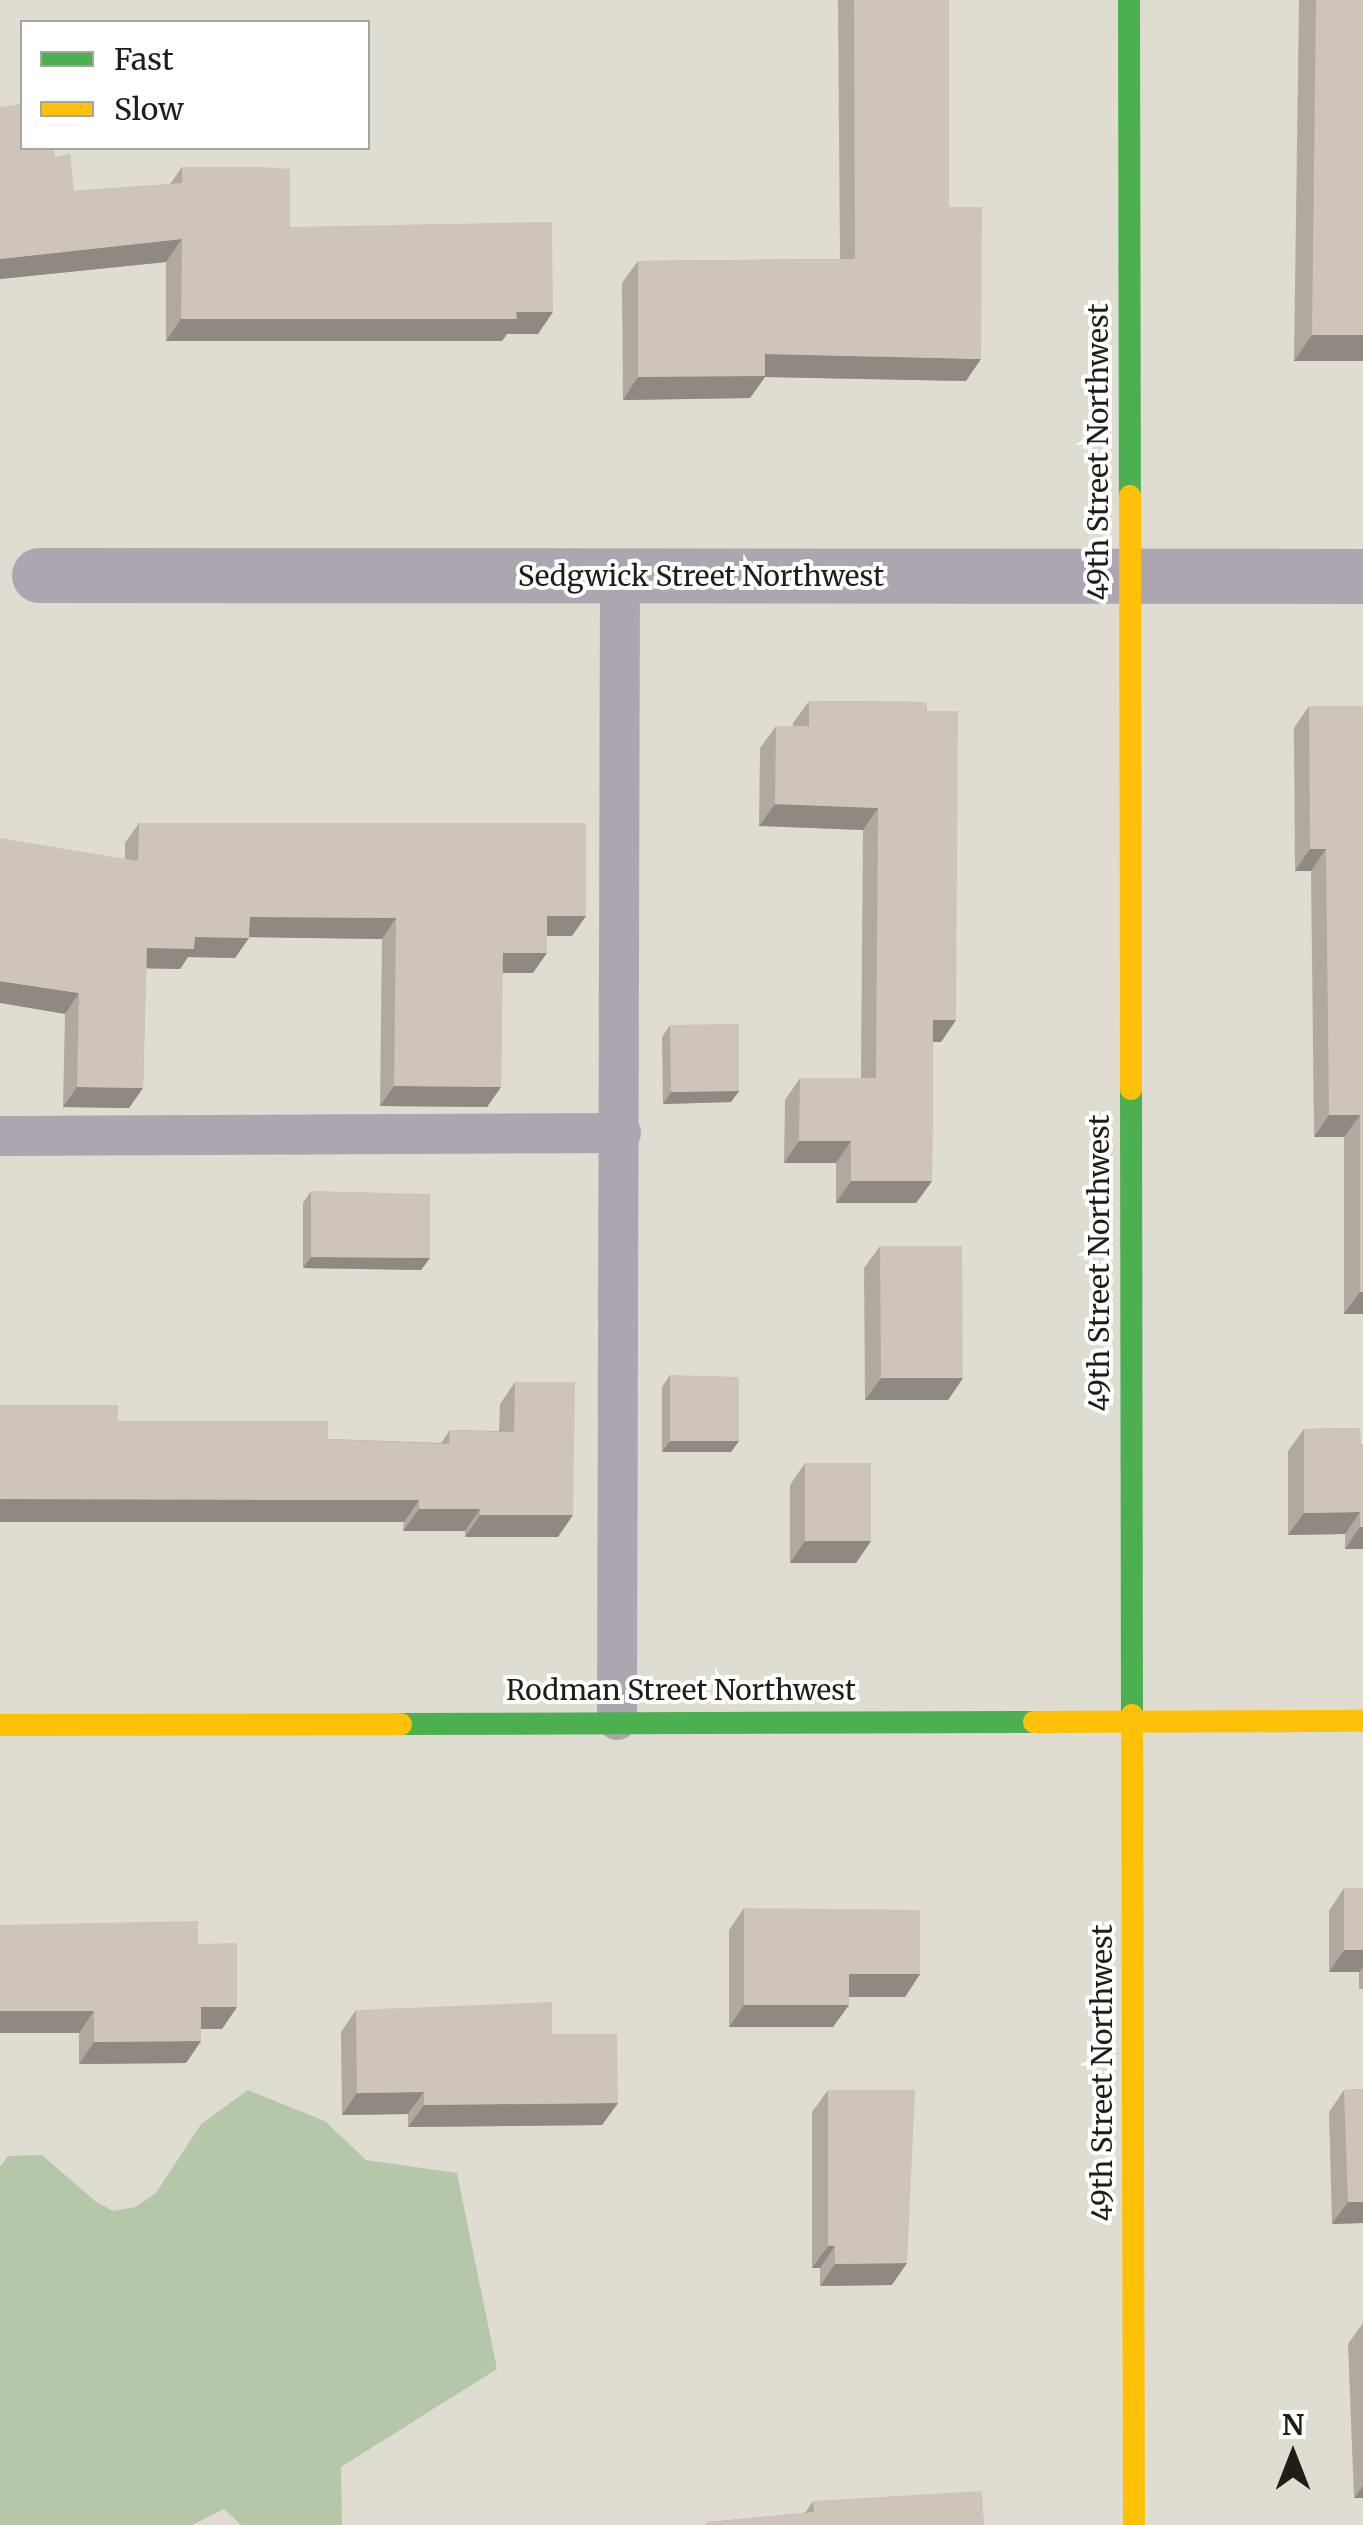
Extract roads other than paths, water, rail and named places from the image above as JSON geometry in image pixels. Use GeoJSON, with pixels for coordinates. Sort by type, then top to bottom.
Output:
{"type":"FeatureCollection","features":[{"type":"Feature","properties":{"kind":"street","name":"49th Street Northwest"},"geometry":{"type":"LineString","coordinates":[[1129,0],[1134,2525]]}},
{"type":"Feature","properties":{"kind":"street","name":"Sedgwick Street Northwest"},"geometry":{"type":"LineString","coordinates":[[39,575],[1363,576]]}},
{"type":"Feature","properties":{"kind":"street","name":"Rodman Street Northwest"},"geometry":{"type":"LineString","coordinates":[[0,1726],[617,1720],[1363,1720]]}},
{"type":"Feature","properties":{"kind":"lane"},"geometry":{"type":"LineString","coordinates":[[617,1720],[620,576]]}},
{"type":"Feature","properties":{"kind":"lane"},"geometry":{"type":"LineString","coordinates":[[0,1136],[621,1132]]}}]}
